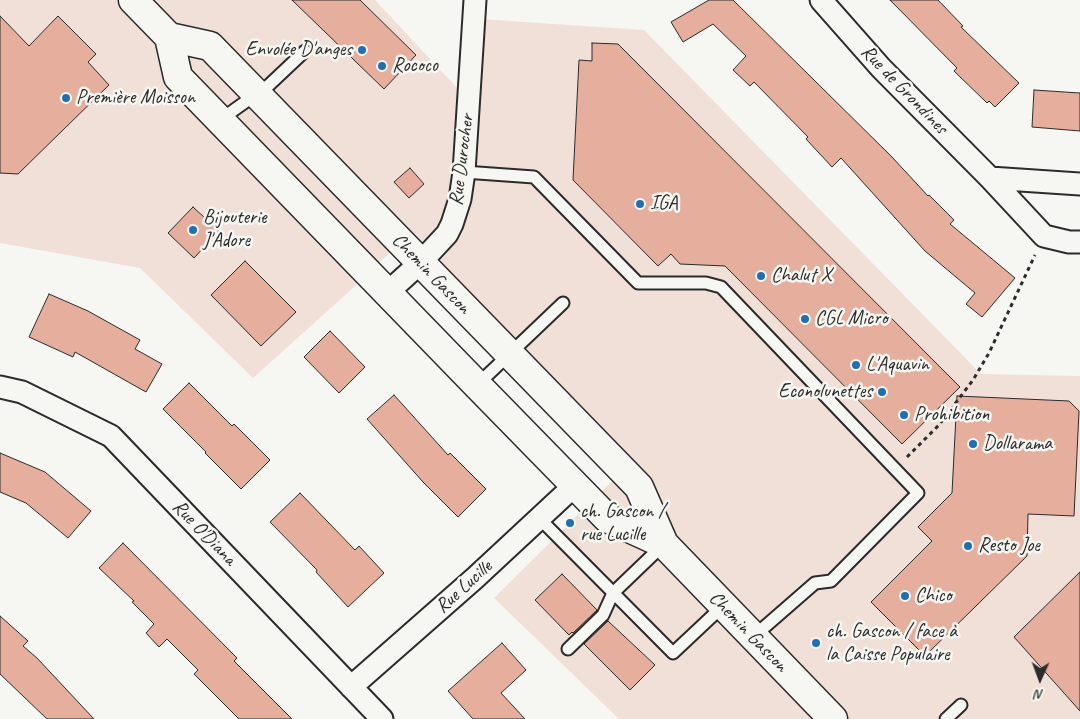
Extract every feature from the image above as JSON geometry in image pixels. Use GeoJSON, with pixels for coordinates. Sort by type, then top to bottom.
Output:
{"type":"FeatureCollection","features":[{"type":"Feature","properties":{"kind":"main road"},"geometry":{"type":"LineString","coordinates":[[134,0],[169,37]]}},
{"type":"Feature","properties":{"kind":"main road","name":"Chemin Gascon"},"geometry":{"type":"LineString","coordinates":[[664,544],[607,518],[574,485],[178,77],[169,37],[210,46],[510,354],[639,487],[664,544],[833,719]]}},
{"type":"Feature","properties":{"kind":"street","name":"Rue Durocher"},"geometry":{"type":"LineString","coordinates":[[387,293],[420,263],[447,234],[460,199],[464,172],[475,0]]}},
{"type":"Feature","properties":{"kind":"street","name":"Rue de Grondines"},"geometry":{"type":"LineString","coordinates":[[821,0],[882,68],[1044,236]]}},
{"type":"Feature","properties":{"kind":"street"},"geometry":{"type":"LineString","coordinates":[[990,178],[1080,184]]}},
{"type":"Feature","properties":{"kind":"street"},"geometry":{"type":"LineString","coordinates":[[1044,236],[1069,242],[1080,242]]}},
{"type":"Feature","properties":{"kind":"street","name":"Rue O'Diana"},"geometry":{"type":"LineString","coordinates":[[0,387],[22,392],[111,436],[382,719]]}},
{"type":"Feature","properties":{"kind":"street","name":"Rue Lucille"},"geometry":{"type":"LineString","coordinates":[[351,687],[475,578],[574,485]]}},
{"type":"Feature","properties":{"kind":"lane"},"geometry":{"type":"LineString","coordinates":[[220,120],[269,85],[305,51]]}},
{"type":"Feature","properties":{"kind":"lane"},"geometry":{"type":"LineString","coordinates":[[464,172],[534,176],[638,283],[706,283],[721,287],[918,493],[831,581],[815,583],[753,637]]}},
{"type":"Feature","properties":{"kind":"lane"},"geometry":{"type":"LineString","coordinates":[[477,385],[563,303]]}},
{"type":"Feature","properties":{"kind":"lane"},"geometry":{"type":"LineString","coordinates":[[539,518],[674,653],[723,606]]}},
{"type":"Feature","properties":{"kind":"lane"},"geometry":{"type":"LineString","coordinates":[[604,615],[613,593],[664,544]]}},
{"type":"Feature","properties":{"kind":"lane"},"geometry":{"type":"LineString","coordinates":[[568,649],[604,615],[627,607]]}},
{"type":"Feature","properties":{"kind":"lane"},"geometry":{"type":"LineString","coordinates":[[946,719],[961,705]]}},
{"type":"Feature","properties":{"kind":"path"},"geometry":{"type":"LineString","coordinates":[[896,469],[939,425],[972,380],[989,353],[1044,236]]}},
{"type":"Feature","properties":{"kind":"shaded area"},"geometry":{"type":"Polygon","coordinates":[[[0,0],[375,0],[458,89],[465,18],[644,30],[981,374],[1080,376],[1080,719],[619,719],[494,598],[626,467],[404,239],[353,288],[253,378],[140,268],[0,243],[0,0]]]}},
{"type":"Feature","properties":{"kind":"building"},"geometry":{"type":"Polygon","coordinates":[[[292,0],[360,0],[416,55],[384,89],[292,0]]]}},
{"type":"Feature","properties":{"kind":"building"},"geometry":{"type":"Polygon","coordinates":[[[709,0],[733,0],[954,220],[950,224],[1015,278],[982,317],[966,304],[975,293],[925,251],[841,158],[832,167],[806,139],[808,137],[754,82],[750,86],[733,70],[746,56],[713,24],[683,42],[671,22],[709,0]]]}},
{"type":"Feature","properties":{"kind":"building"},"geometry":{"type":"Polygon","coordinates":[[[890,0],[938,0],[963,26],[961,27],[1019,83],[995,107],[989,101],[987,103],[954,71],[957,68],[890,0]]]}},
{"type":"Feature","properties":{"kind":"building"},"geometry":{"type":"Polygon","coordinates":[[[0,16],[29,46],[58,16],[96,54],[88,62],[109,85],[18,174],[0,173],[0,16]]]}},
{"type":"Feature","properties":{"kind":"building"},"geometry":{"type":"Polygon","coordinates":[[[592,43],[618,44],[960,387],[902,444],[725,266],[680,264],[671,254],[658,266],[573,180],[579,60],[592,61],[592,43]]]}},
{"type":"Feature","properties":{"kind":"building"},"geometry":{"type":"Polygon","coordinates":[[[1034,90],[1080,93],[1080,131],[1032,127],[1034,90]]]}},
{"type":"Feature","properties":{"kind":"building"},"geometry":{"type":"Polygon","coordinates":[[[410,168],[424,184],[409,198],[394,182],[410,168]]]}},
{"type":"Feature","properties":{"kind":"building"},"geometry":{"type":"Polygon","coordinates":[[[193,207],[219,231],[194,258],[168,233],[193,207]]]}},
{"type":"Feature","properties":{"kind":"building"},"geometry":{"type":"Polygon","coordinates":[[[245,261],[296,312],[261,346],[211,295],[245,261]]]}},
{"type":"Feature","properties":{"kind":"building"},"geometry":{"type":"Polygon","coordinates":[[[49,294],[88,311],[140,340],[135,349],[162,364],[146,392],[75,352],[73,357],[29,337],[49,294]]]}},
{"type":"Feature","properties":{"kind":"building"},"geometry":{"type":"Polygon","coordinates":[[[330,331],[365,367],[339,393],[304,357],[330,331]]]}},
{"type":"Feature","properties":{"kind":"building"},"geometry":{"type":"Polygon","coordinates":[[[189,383],[232,426],[234,424],[270,460],[241,489],[163,409],[189,383]]]}},
{"type":"Feature","properties":{"kind":"building"},"geometry":{"type":"Polygon","coordinates":[[[394,395],[448,455],[450,453],[486,489],[458,517],[423,482],[367,419],[394,395]]]}},
{"type":"Feature","properties":{"kind":"building"},"geometry":{"type":"Polygon","coordinates":[[[957,396],[1069,401],[1079,411],[1074,516],[1028,514],[1027,556],[925,656],[871,602],[932,541],[918,527],[952,493],[957,396]]]}},
{"type":"Feature","properties":{"kind":"building"},"geometry":{"type":"Polygon","coordinates":[[[0,453],[45,472],[91,511],[68,538],[26,503],[0,492],[0,453]]]}},
{"type":"Feature","properties":{"kind":"building"},"geometry":{"type":"Polygon","coordinates":[[[300,493],[355,550],[359,546],[384,573],[348,607],[316,572],[317,570],[270,522],[300,493]]]}},
{"type":"Feature","properties":{"kind":"building"},"geometry":{"type":"Polygon","coordinates":[[[123,543],[237,658],[234,661],[292,719],[239,719],[194,674],[198,670],[167,639],[159,647],[146,633],[154,624],[132,602],[134,601],[99,568],[123,543]]]}},
{"type":"Feature","properties":{"kind":"building"},"geometry":{"type":"Polygon","coordinates":[[[1080,572],[1080,711],[1014,637],[1080,572]]]}},
{"type":"Feature","properties":{"kind":"building"},"geometry":{"type":"Polygon","coordinates":[[[562,574],[597,610],[569,635],[535,600],[562,574]]]}},
{"type":"Feature","properties":{"kind":"building"},"geometry":{"type":"Polygon","coordinates":[[[0,616],[28,641],[23,646],[37,658],[94,719],[47,719],[0,674],[0,616]]]}},
{"type":"Feature","properties":{"kind":"building"},"geometry":{"type":"Polygon","coordinates":[[[608,621],[655,665],[630,690],[584,644],[608,621]]]}},
{"type":"Feature","properties":{"kind":"building"},"geometry":{"type":"Polygon","coordinates":[[[502,643],[526,670],[501,693],[525,719],[473,719],[448,691],[502,643]]]}},
{"type":"Feature","properties":{"kind":"place","name":"Envolée D'anges"},"geometry":{"type":"Point","coordinates":[362,50]}},
{"type":"Feature","properties":{"kind":"place","name":"Rococo"},"geometry":{"type":"Point","coordinates":[382,66]}},
{"type":"Feature","properties":{"kind":"place","name":"Première Moisson"},"geometry":{"type":"Point","coordinates":[66,98]}},
{"type":"Feature","properties":{"kind":"place","name":"IGA"},"geometry":{"type":"Point","coordinates":[640,204]}},
{"type":"Feature","properties":{"kind":"place","name":"Bijouterie J'Adore"},"geometry":{"type":"Point","coordinates":[193,230]}},
{"type":"Feature","properties":{"kind":"place","name":"Chalut X"},"geometry":{"type":"Point","coordinates":[761,276]}},
{"type":"Feature","properties":{"kind":"place","name":"CGL Micro"},"geometry":{"type":"Point","coordinates":[805,319]}},
{"type":"Feature","properties":{"kind":"place","name":"L'Aquavin"},"geometry":{"type":"Point","coordinates":[856,365]}},
{"type":"Feature","properties":{"kind":"place","name":"Econolunettes"},"geometry":{"type":"Point","coordinates":[882,392]}},
{"type":"Feature","properties":{"kind":"place","name":"Prohibition"},"geometry":{"type":"Point","coordinates":[904,415]}},
{"type":"Feature","properties":{"kind":"place","name":"Dollarama"},"geometry":{"type":"Point","coordinates":[973,444]}},
{"type":"Feature","properties":{"kind":"place","name":"ch. Gascon / rue Lucille"},"geometry":{"type":"Point","coordinates":[570,523]}},
{"type":"Feature","properties":{"kind":"place","name":"Resto Joe"},"geometry":{"type":"Point","coordinates":[968,546]}},
{"type":"Feature","properties":{"kind":"place","name":"Chico"},"geometry":{"type":"Point","coordinates":[905,596]}},
{"type":"Feature","properties":{"kind":"place","name":"ch. Gascon / face à la Caisse Populaire"},"geometry":{"type":"Point","coordinates":[816,643]}}]}
